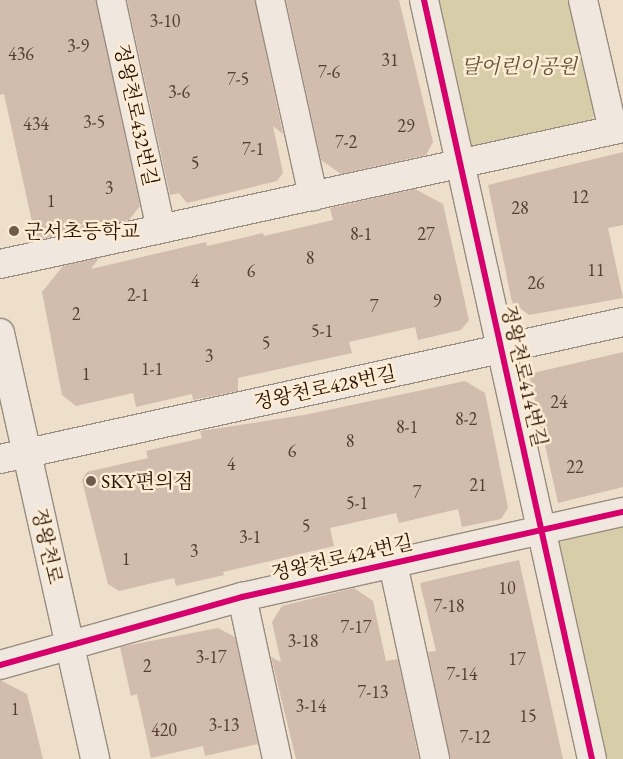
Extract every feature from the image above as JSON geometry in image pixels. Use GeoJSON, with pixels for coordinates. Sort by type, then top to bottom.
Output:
{"type":"FeatureCollection","features":[{"type":"Feature","properties":{"kind":"street","name":"정왕천로432번길"},"geometry":{"type":"LineString","coordinates":[[111,0],[161,229]]}},
{"type":"Feature","properties":{"kind":"street"},"geometry":{"type":"LineString","coordinates":[[270,0],[312,196]]}},
{"type":"Feature","properties":{"kind":"street","name":"정왕천로414번길"},"geometry":{"type":"LineString","coordinates":[[424,0],[592,759]]}},
{"type":"Feature","properties":{"kind":"street"},"geometry":{"type":"LineString","coordinates":[[0,264],[618,129],[583,0]]}},
{"type":"Feature","properties":{"kind":"street","name":"정왕천로428번길"},"geometry":{"type":"LineString","coordinates":[[0,459],[623,322]]}},
{"type":"Feature","properties":{"kind":"street","name":"정왕천로"},"geometry":{"type":"LineString","coordinates":[[0,333],[95,759]]}},
{"type":"Feature","properties":{"kind":"street","name":"정왕천로424번길"},"geometry":{"type":"LineString","coordinates":[[0,665],[70,648],[242,597],[623,512]]}},
{"type":"Feature","properties":{"kind":"street"},"geometry":{"type":"LineString","coordinates":[[393,564],[435,759]]}},
{"type":"Feature","properties":{"kind":"street"},"geometry":{"type":"LineString","coordinates":[[242,597],[277,759]]}},
{"type":"Feature","properties":{"kind":"green space","name":"달어린이공원"},"geometry":{"type":"Polygon","coordinates":[[[438,0],[570,0],[595,114],[587,127],[482,152],[470,143],[438,0]]]}},
{"type":"Feature","properties":{"kind":"green space"},"geometry":{"type":"Polygon","coordinates":[[[623,523],[623,759],[602,759],[551,538],[623,523]]]}},
{"type":"Feature","properties":{"kind":"building"},"geometry":{"type":"Polygon","coordinates":[[[0,0],[96,0],[140,206],[129,220],[36,240],[4,94],[0,95],[0,0]]]}},
{"type":"Feature","properties":{"kind":"building"},"geometry":{"type":"Polygon","coordinates":[[[127,0],[255,0],[283,134],[273,126],[283,173],[277,181],[187,203],[179,193],[170,195],[127,0]]]}},
{"type":"Feature","properties":{"kind":"building"},"geometry":{"type":"Polygon","coordinates":[[[286,0],[399,0],[433,142],[426,155],[341,174],[321,160],[286,0]]]}},
{"type":"Feature","properties":{"kind":"building"},"geometry":{"type":"Polygon","coordinates":[[[623,152],[623,225],[608,228],[623,298],[529,315],[512,302],[488,185],[623,152]]]}},
{"type":"Feature","properties":{"kind":"building"},"geometry":{"type":"Polygon","coordinates":[[[415,189],[443,204],[469,320],[461,330],[418,340],[415,327],[349,342],[352,353],[238,378],[238,391],[193,400],[192,394],[136,407],[133,393],[76,406],[62,395],[42,292],[63,266],[99,258],[91,269],[206,242],[207,246],[263,233],[264,236],[333,220],[330,208],[415,189]]]}},
{"type":"Feature","properties":{"kind":"building"},"geometry":{"type":"Polygon","coordinates":[[[623,352],[623,487],[558,503],[529,374],[623,352]]]}},
{"type":"Feature","properties":{"kind":"building"},"geometry":{"type":"Polygon","coordinates":[[[465,381],[485,393],[508,508],[501,519],[462,527],[458,509],[399,523],[396,513],[330,528],[334,546],[223,572],[224,575],[176,586],[174,578],[119,591],[108,584],[82,480],[87,472],[148,458],[146,451],[202,438],[200,431],[304,415],[465,381]]]}},
{"type":"Feature","properties":{"kind":"building"},"geometry":{"type":"Polygon","coordinates":[[[519,560],[563,759],[450,759],[428,652],[436,651],[420,583],[519,560]]]}},
{"type":"Feature","properties":{"kind":"building"},"geometry":{"type":"Polygon","coordinates":[[[354,588],[373,601],[386,661],[398,659],[419,759],[296,759],[271,657],[281,662],[272,622],[282,606],[354,588]]]}},
{"type":"Feature","properties":{"kind":"building"},"geometry":{"type":"Polygon","coordinates":[[[218,628],[235,637],[258,744],[205,756],[203,746],[151,758],[137,694],[131,696],[120,647],[218,628]]]}},
{"type":"Feature","properties":{"kind":"building"},"geometry":{"type":"Polygon","coordinates":[[[0,680],[27,694],[43,759],[0,759],[0,680]]]}},
{"type":"Feature","properties":{"kind":"cycle path"},"geometry":{"type":"LineString","coordinates":[[424,0],[592,759]]}},
{"type":"Feature","properties":{"kind":"cycle path"},"geometry":{"type":"LineString","coordinates":[[0,665],[242,597],[623,512]]}},
{"type":"Feature","properties":{"kind":"place","name":"군서초등학교"},"geometry":{"type":"Point","coordinates":[14,231]}},
{"type":"Feature","properties":{"kind":"place","name":"SKY편의점"},"geometry":{"type":"Point","coordinates":[91,481]}}]}
